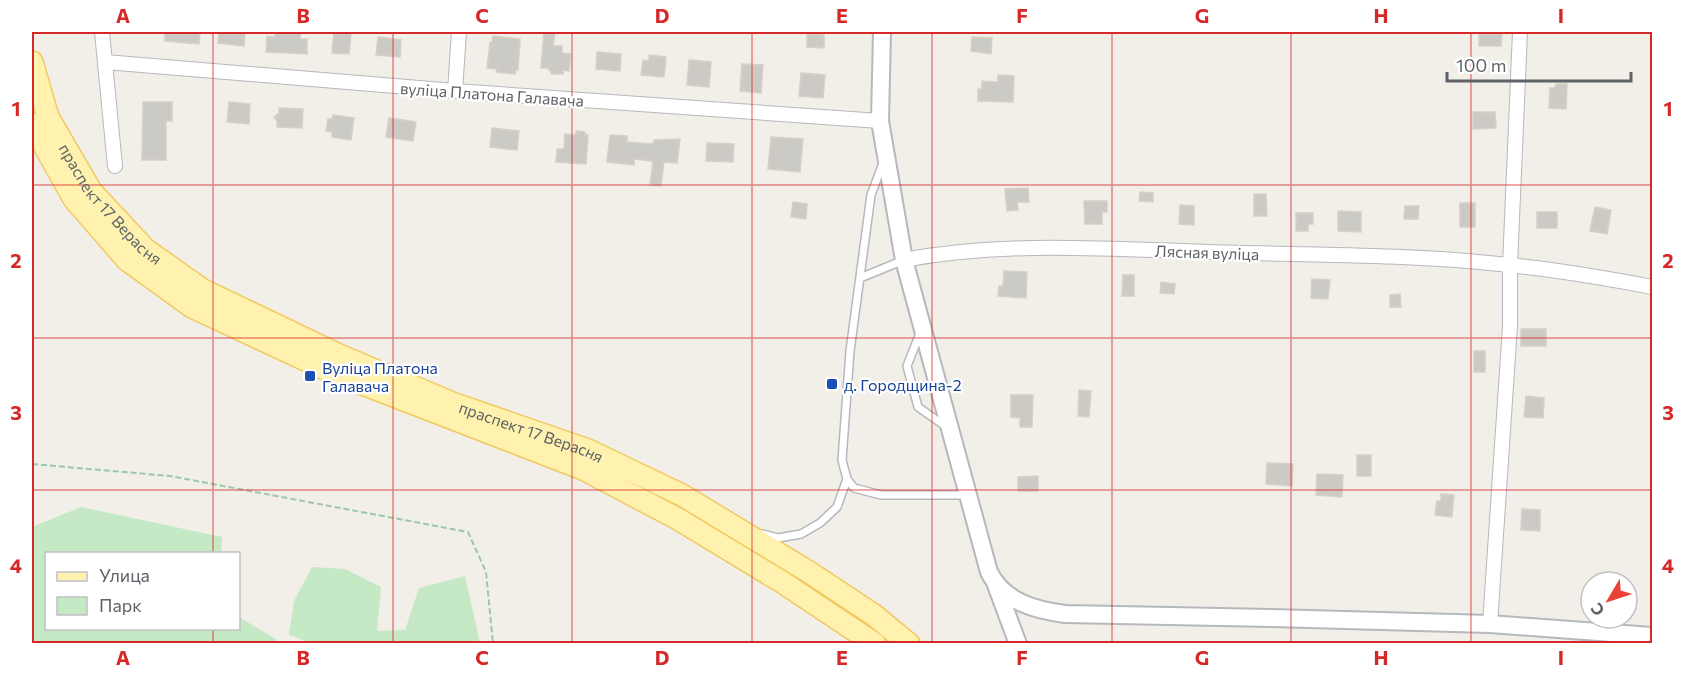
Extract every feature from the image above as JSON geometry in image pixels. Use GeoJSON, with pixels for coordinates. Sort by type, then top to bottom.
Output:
{"type":"FeatureCollection","features":[{"type":"Feature","properties":{"kind":"main road","name":"праспект 17 Верасня"},"geometry":{"type":"LineString","coordinates":[[32,62],[48,117],[91,191],[145,249],[203,290],[263,321],[452,403],[588,450],[682,495],[809,572],[874,615],[909,644]]}},
{"type":"Feature","properties":{"kind":"main road","name":"праспект 17 Верасня"},"geometry":{"type":"LineString","coordinates":[[32,124],[74,199],[127,260],[192,307],[329,371],[583,469],[687,525],[782,582],[874,644]]}},
{"type":"Feature","properties":{"kind":"street"},"geometry":{"type":"LineString","coordinates":[[102,32],[115,166]]}},
{"type":"Feature","properties":{"kind":"street"},"geometry":{"type":"LineString","coordinates":[[455,91],[459,32]]}},
{"type":"Feature","properties":{"kind":"street"},"geometry":{"type":"LineString","coordinates":[[882,32],[880,122],[904,260],[993,580],[1018,644]]}},
{"type":"Feature","properties":{"kind":"street"},"geometry":{"type":"LineString","coordinates":[[1490,624],[1510,326],[1510,265],[1520,32]]}},
{"type":"Feature","properties":{"kind":"street","name":"вуліца Платона Галавача"},"geometry":{"type":"LineString","coordinates":[[105,62],[455,91],[880,122]]}},
{"type":"Feature","properties":{"kind":"street","name":"Лясная вуліца"},"geometry":{"type":"LineString","coordinates":[[904,260],[949,252],[1090,248],[1442,259],[1510,265],[1653,287]]}},
{"type":"Feature","properties":{"kind":"street"},"geometry":{"type":"LineString","coordinates":[[993,580],[1008,595],[1022,604],[1065,614],[1490,624],[1653,636]]}},
{"type":"Feature","properties":{"kind":"lane"},"geometry":{"type":"LineString","coordinates":[[886,155],[871,195],[850,351],[842,460],[847,479],[854,488],[881,495],[968,495]]}},
{"type":"Feature","properties":{"kind":"lane"},"geometry":{"type":"LineString","coordinates":[[860,278],[904,260]]}},
{"type":"Feature","properties":{"kind":"lane"},"geometry":{"type":"LineString","coordinates":[[922,328],[907,366],[918,407],[950,429]]}},
{"type":"Feature","properties":{"kind":"lane"},"geometry":{"type":"LineString","coordinates":[[736,527],[778,538],[801,534],[820,523],[837,507],[847,479]]}},
{"type":"Feature","properties":{"kind":"path"},"geometry":{"type":"LineString","coordinates":[[32,464],[170,476],[468,532],[486,572],[493,644]]}},
{"type":"Feature","properties":{"kind":"green space"},"geometry":{"type":"Polygon","coordinates":[[[81,507],[222,537],[221,552],[45,552],[45,630],[240,630],[240,618],[277,640],[275,643],[32,643],[32,527],[81,507]]]}},
{"type":"Feature","properties":{"kind":"green space"},"geometry":{"type":"Polygon","coordinates":[[[312,567],[345,569],[381,587],[377,631],[405,630],[419,588],[465,576],[480,643],[314,644],[289,635],[294,601],[312,567]]]}},
{"type":"Feature","properties":{"kind":"building"},"geometry":{"type":"Polygon","coordinates":[[[165,32],[200,32],[199,44],[165,41],[165,32]]]}},
{"type":"Feature","properties":{"kind":"building"},"geometry":{"type":"Polygon","coordinates":[[[219,32],[245,32],[244,46],[218,43],[219,32]]]}},
{"type":"Feature","properties":{"kind":"building"},"geometry":{"type":"Polygon","coordinates":[[[275,32],[301,32],[300,39],[307,39],[307,54],[266,52],[267,36],[275,37],[275,32]]]}},
{"type":"Feature","properties":{"kind":"building"},"geometry":{"type":"Polygon","coordinates":[[[334,32],[351,33],[349,54],[332,53],[334,32]]]}},
{"type":"Feature","properties":{"kind":"building"},"geometry":{"type":"Polygon","coordinates":[[[544,32],[555,32],[553,46],[562,46],[562,53],[571,54],[569,71],[563,70],[563,74],[552,74],[548,68],[541,68],[544,32]]]}},
{"type":"Feature","properties":{"kind":"building"},"geometry":{"type":"Polygon","coordinates":[[[807,34],[824,35],[824,48],[807,47],[807,34]]]}},
{"type":"Feature","properties":{"kind":"building"},"geometry":{"type":"Polygon","coordinates":[[[1479,34],[1502,34],[1501,46],[1479,46],[1479,34]]]}},
{"type":"Feature","properties":{"kind":"building"},"geometry":{"type":"Polygon","coordinates":[[[493,36],[520,39],[518,70],[515,74],[496,72],[497,69],[487,68],[490,42],[493,36]]]}},
{"type":"Feature","properties":{"kind":"building"},"geometry":{"type":"Polygon","coordinates":[[[378,37],[401,40],[400,57],[376,55],[378,37]]]}},
{"type":"Feature","properties":{"kind":"building"},"geometry":{"type":"Polygon","coordinates":[[[972,37],[992,38],[991,54],[971,51],[972,37]]]}},
{"type":"Feature","properties":{"kind":"building"},"geometry":{"type":"Polygon","coordinates":[[[597,52],[621,54],[620,71],[596,69],[597,52]]]}},
{"type":"Feature","properties":{"kind":"building"},"geometry":{"type":"Polygon","coordinates":[[[649,55],[666,57],[664,77],[641,75],[643,60],[649,61],[649,55]]]}},
{"type":"Feature","properties":{"kind":"building"},"geometry":{"type":"Polygon","coordinates":[[[689,60],[711,62],[709,87],[687,85],[689,60]]]}},
{"type":"Feature","properties":{"kind":"building"},"geometry":{"type":"Polygon","coordinates":[[[742,64],[763,65],[761,93],[740,91],[742,64]]]}},
{"type":"Feature","properties":{"kind":"building"},"geometry":{"type":"Polygon","coordinates":[[[801,73],[825,75],[823,98],[799,96],[801,73]]]}},
{"type":"Feature","properties":{"kind":"building"},"geometry":{"type":"Polygon","coordinates":[[[998,75],[1014,76],[1013,102],[978,101],[978,89],[982,89],[982,81],[998,82],[998,75]]]}},
{"type":"Feature","properties":{"kind":"building"},"geometry":{"type":"Polygon","coordinates":[[[1556,84],[1567,84],[1566,109],[1549,108],[1550,88],[1555,88],[1556,84]]]}},
{"type":"Feature","properties":{"kind":"building"},"geometry":{"type":"Polygon","coordinates":[[[143,102],[172,102],[172,121],[166,121],[166,160],[142,160],[143,102]]]}},
{"type":"Feature","properties":{"kind":"building"},"geometry":{"type":"Polygon","coordinates":[[[229,102],[250,104],[249,124],[227,122],[229,102]]]}},
{"type":"Feature","properties":{"kind":"building"},"geometry":{"type":"Polygon","coordinates":[[[279,108],[303,109],[302,128],[277,127],[274,117],[279,113],[279,108]]]}},
{"type":"Feature","properties":{"kind":"building"},"geometry":{"type":"Polygon","coordinates":[[[1473,112],[1495,112],[1496,128],[1473,129],[1473,112]]]}},
{"type":"Feature","properties":{"kind":"building"},"geometry":{"type":"Polygon","coordinates":[[[333,115],[354,118],[351,140],[332,137],[332,132],[326,131],[328,119],[332,119],[333,115]]]}},
{"type":"Feature","properties":{"kind":"building"},"geometry":{"type":"Polygon","coordinates":[[[389,118],[416,122],[413,141],[386,137],[389,118]]]}},
{"type":"Feature","properties":{"kind":"building"},"geometry":{"type":"Polygon","coordinates":[[[492,128],[519,131],[517,150],[490,147],[492,128]]]}},
{"type":"Feature","properties":{"kind":"building"},"geometry":{"type":"Polygon","coordinates":[[[576,131],[585,132],[585,135],[588,135],[586,164],[556,162],[557,149],[564,149],[565,134],[576,135],[576,131]]]}},
{"type":"Feature","properties":{"kind":"building"},"geometry":{"type":"Polygon","coordinates":[[[610,135],[627,136],[627,142],[653,144],[654,140],[680,139],[677,163],[664,162],[661,186],[650,185],[653,161],[634,159],[634,165],[607,162],[610,135]]]}},
{"type":"Feature","properties":{"kind":"building"},"geometry":{"type":"Polygon","coordinates":[[[771,137],[803,139],[800,172],[768,169],[771,137]]]}},
{"type":"Feature","properties":{"kind":"building"},"geometry":{"type":"Polygon","coordinates":[[[707,143],[734,144],[733,162],[706,161],[707,143]]]}},
{"type":"Feature","properties":{"kind":"building"},"geometry":{"type":"Polygon","coordinates":[[[1028,188],[1029,202],[1017,202],[1018,210],[1007,211],[1005,189],[1028,188]]]}},
{"type":"Feature","properties":{"kind":"building"},"geometry":{"type":"Polygon","coordinates":[[[1140,192],[1153,193],[1153,202],[1139,201],[1140,192]]]}},
{"type":"Feature","properties":{"kind":"building"},"geometry":{"type":"Polygon","coordinates":[[[1254,194],[1266,194],[1267,216],[1254,216],[1254,194]]]}},
{"type":"Feature","properties":{"kind":"building"},"geometry":{"type":"Polygon","coordinates":[[[1084,201],[1107,201],[1107,212],[1102,212],[1102,224],[1085,224],[1084,201]]]}},
{"type":"Feature","properties":{"kind":"building"},"geometry":{"type":"Polygon","coordinates":[[[793,202],[807,204],[806,219],[791,217],[793,202]]]}},
{"type":"Feature","properties":{"kind":"building"},"geometry":{"type":"Polygon","coordinates":[[[1460,203],[1475,203],[1475,227],[1460,227],[1460,203]]]}},
{"type":"Feature","properties":{"kind":"building"},"geometry":{"type":"Polygon","coordinates":[[[1180,205],[1194,206],[1194,225],[1179,224],[1180,205]]]}},
{"type":"Feature","properties":{"kind":"building"},"geometry":{"type":"Polygon","coordinates":[[[1405,206],[1419,206],[1418,219],[1404,219],[1405,206]]]}},
{"type":"Feature","properties":{"kind":"building"},"geometry":{"type":"Polygon","coordinates":[[[1595,207],[1611,210],[1607,234],[1590,231],[1595,207]]]}},
{"type":"Feature","properties":{"kind":"building"},"geometry":{"type":"Polygon","coordinates":[[[1338,211],[1361,212],[1361,232],[1338,231],[1338,211]]]}},
{"type":"Feature","properties":{"kind":"building"},"geometry":{"type":"Polygon","coordinates":[[[1537,212],[1557,212],[1557,228],[1537,228],[1537,212]]]}},
{"type":"Feature","properties":{"kind":"building"},"geometry":{"type":"Polygon","coordinates":[[[1296,213],[1313,213],[1313,224],[1308,224],[1308,231],[1296,231],[1296,213]]]}},
{"type":"Feature","properties":{"kind":"building"},"geometry":{"type":"Polygon","coordinates":[[[1004,271],[1027,272],[1026,298],[998,296],[999,286],[1003,286],[1004,271]]]}},
{"type":"Feature","properties":{"kind":"building"},"geometry":{"type":"Polygon","coordinates":[[[1123,275],[1134,275],[1134,296],[1122,296],[1123,275]]]}},
{"type":"Feature","properties":{"kind":"building"},"geometry":{"type":"Polygon","coordinates":[[[1312,279],[1330,280],[1328,299],[1311,298],[1312,279]]]}},
{"type":"Feature","properties":{"kind":"building"},"geometry":{"type":"Polygon","coordinates":[[[1161,282],[1175,284],[1174,294],[1160,293],[1161,282]]]}},
{"type":"Feature","properties":{"kind":"building"},"geometry":{"type":"Polygon","coordinates":[[[1400,294],[1401,307],[1390,307],[1390,295],[1400,294]]]}},
{"type":"Feature","properties":{"kind":"building"},"geometry":{"type":"Polygon","coordinates":[[[1521,329],[1546,329],[1546,346],[1521,346],[1521,329]]]}},
{"type":"Feature","properties":{"kind":"building"},"geometry":{"type":"Polygon","coordinates":[[[1474,351],[1485,351],[1485,372],[1474,372],[1474,351]]]}},
{"type":"Feature","properties":{"kind":"building"},"geometry":{"type":"Polygon","coordinates":[[[1079,390],[1091,391],[1089,417],[1078,416],[1079,390]]]}},
{"type":"Feature","properties":{"kind":"building"},"geometry":{"type":"Polygon","coordinates":[[[1011,395],[1033,395],[1032,427],[1020,427],[1020,418],[1011,417],[1011,395]]]}},
{"type":"Feature","properties":{"kind":"building"},"geometry":{"type":"Polygon","coordinates":[[[1526,396],[1544,398],[1543,418],[1524,417],[1526,396]]]}},
{"type":"Feature","properties":{"kind":"building"},"geometry":{"type":"Polygon","coordinates":[[[1357,455],[1371,455],[1371,476],[1357,476],[1357,455]]]}},
{"type":"Feature","properties":{"kind":"building"},"geometry":{"type":"Polygon","coordinates":[[[1267,463],[1293,464],[1292,486],[1266,484],[1267,463]]]}},
{"type":"Feature","properties":{"kind":"building"},"geometry":{"type":"Polygon","coordinates":[[[1317,474],[1343,475],[1342,497],[1316,495],[1317,474]]]}},
{"type":"Feature","properties":{"kind":"building"},"geometry":{"type":"Polygon","coordinates":[[[1038,476],[1038,491],[1018,491],[1018,477],[1038,476]]]}},
{"type":"Feature","properties":{"kind":"building"},"geometry":{"type":"Polygon","coordinates":[[[1441,494],[1454,495],[1452,517],[1435,515],[1437,501],[1441,501],[1441,494]]]}},
{"type":"Feature","properties":{"kind":"building"},"geometry":{"type":"Polygon","coordinates":[[[1522,509],[1540,510],[1540,531],[1521,530],[1522,509]]]}},
{"type":"Feature","properties":{"kind":"place","name":"Вуліца Платона Галавача"},"geometry":{"type":"Point","coordinates":[310,376]}},
{"type":"Feature","properties":{"kind":"place","name":"д. Городщина-2"},"geometry":{"type":"Point","coordinates":[832,384]}}]}
